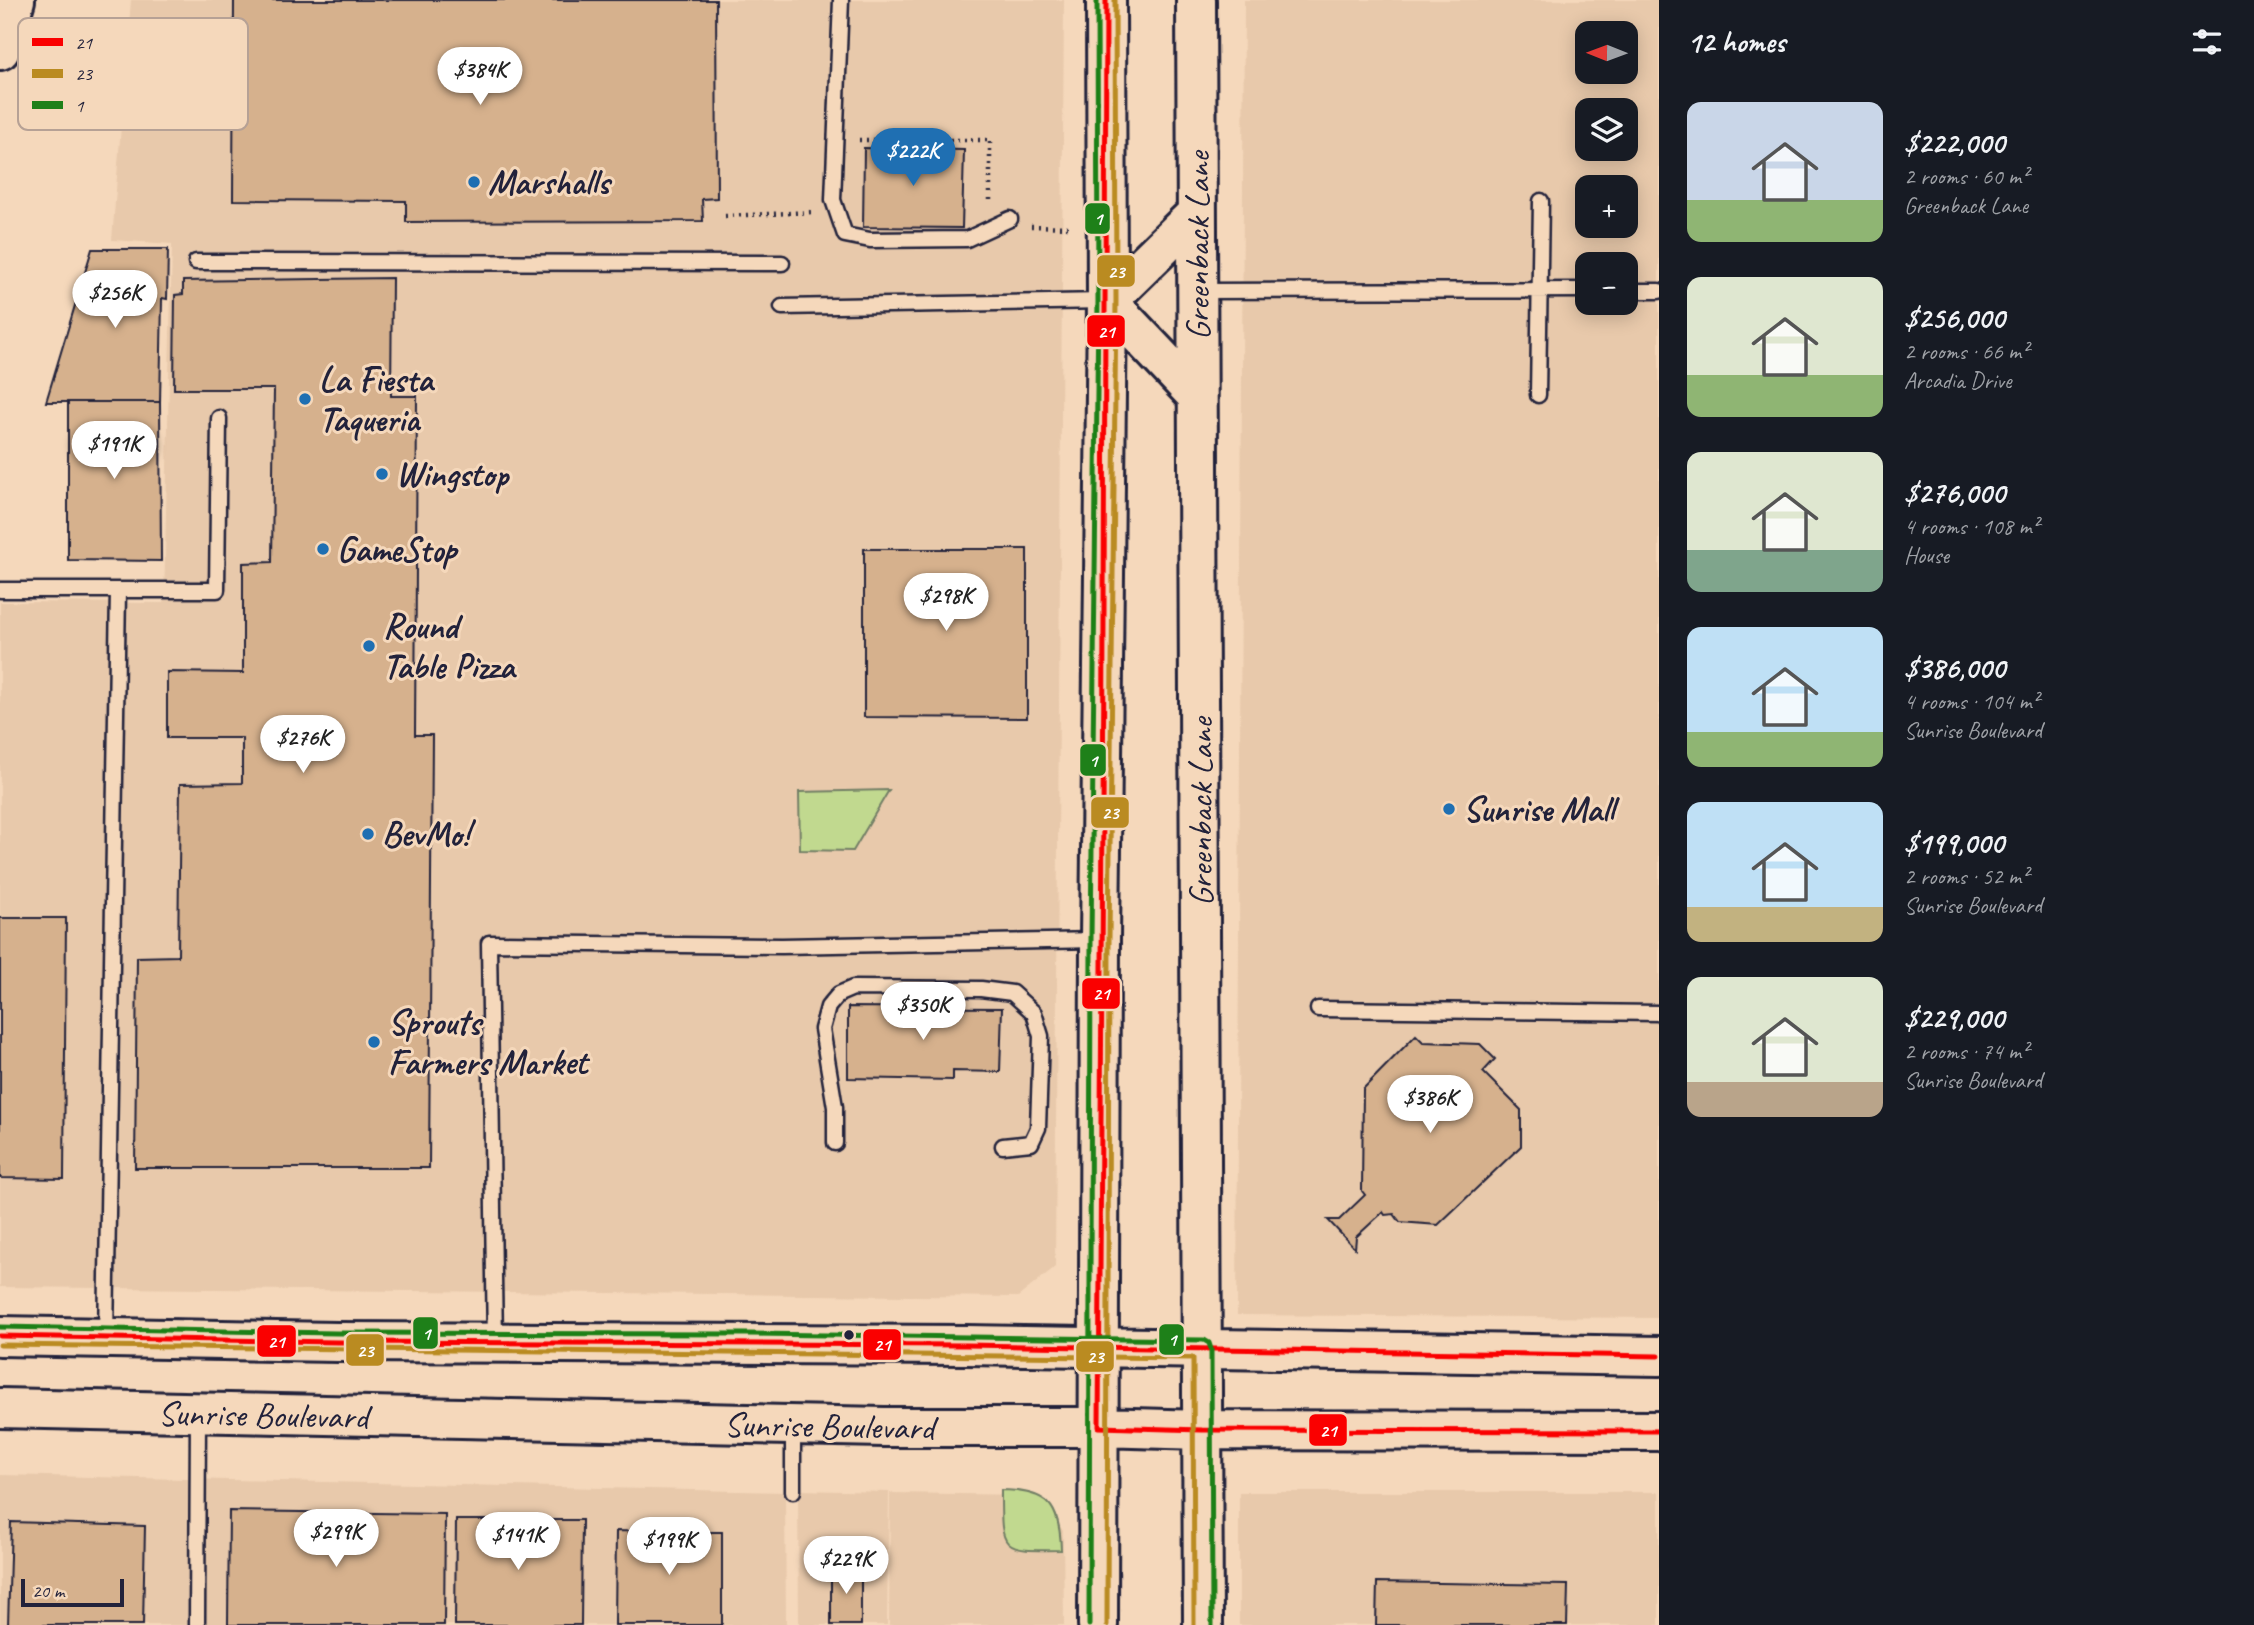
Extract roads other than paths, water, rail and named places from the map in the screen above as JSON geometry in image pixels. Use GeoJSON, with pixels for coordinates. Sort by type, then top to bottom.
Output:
{"type":"FeatureCollection","features":[{"type":"Feature","properties":{"kind":"main road"},"geometry":{"type":"LineString","coordinates":[[1098,1625],[1100,940],[1107,301],[1106,0]]}},
{"type":"Feature","properties":{"kind":"main road","name":"Greenback Lane"},"geometry":{"type":"LineString","coordinates":[[1196,0],[1203,1625]]}},
{"type":"Feature","properties":{"kind":"main road"},"geometry":{"type":"LineString","coordinates":[[1107,301],[1196,214]]}},
{"type":"Feature","properties":{"kind":"main road"},"geometry":{"type":"LineString","coordinates":[[1107,301],[1197,396]]}},
{"type":"Feature","properties":{"kind":"main road"},"geometry":{"type":"LineString","coordinates":[[0,1336],[495,1343],[760,1343],[1659,1356]]}},
{"type":"Feature","properties":{"kind":"main road","name":"Sunrise Boulevard"},"geometry":{"type":"LineString","coordinates":[[0,1408],[793,1426],[1202,1430],[1659,1430]]}},
{"type":"Feature","properties":{"kind":"lane"},"geometry":{"type":"LineString","coordinates":[[841,0],[833,200],[845,235],[870,240],[967,239],[1011,216]]}},
{"type":"Feature","properties":{"kind":"lane"},"geometry":{"type":"LineString","coordinates":[[1538,395],[1541,201]]}},
{"type":"Feature","properties":{"kind":"lane"},"geometry":{"type":"LineString","coordinates":[[196,262],[782,263]]}},
{"type":"Feature","properties":{"kind":"lane"},"geometry":{"type":"LineString","coordinates":[[1197,291],[1575,290]]}},
{"type":"Feature","properties":{"kind":"lane"},"geometry":{"type":"LineString","coordinates":[[1638,291],[1659,291]]}},
{"type":"Feature","properties":{"kind":"lane"},"geometry":{"type":"LineString","coordinates":[[782,307],[1107,301]]}},
{"type":"Feature","properties":{"kind":"lane"},"geometry":{"type":"LineString","coordinates":[[0,590],[218,590],[219,418]]}},
{"type":"Feature","properties":{"kind":"lane"},"geometry":{"type":"LineString","coordinates":[[106,1338],[118,590]]}},
{"type":"Feature","properties":{"kind":"lane"},"geometry":{"type":"LineString","coordinates":[[495,1343],[489,943],[782,946],[1100,940]]}},
{"type":"Feature","properties":{"kind":"lane"},"geometry":{"type":"LineString","coordinates":[[835,1143],[835,1107],[822,1029],[828,1007],[839,994],[853,988],[981,989],[1012,993],[1034,1013],[1041,1036],[1038,1128],[1031,1143],[1003,1146]]}},
{"type":"Feature","properties":{"kind":"lane"},"geometry":{"type":"LineString","coordinates":[[1318,1009],[1659,1013]]}},
{"type":"Feature","properties":{"kind":"lane"},"geometry":{"type":"LineString","coordinates":[[197,1625],[198,1413]]}},
{"type":"Feature","properties":{"kind":"lane"},"geometry":{"type":"LineString","coordinates":[[793,1426],[793,1491]]}},
{"type":"Feature","properties":{"kind":"place","name":"Marshalls"},"geometry":{"type":"Point","coordinates":[474,182]}},
{"type":"Feature","properties":{"kind":"place","name":"La Fiesta Taqueria"},"geometry":{"type":"Point","coordinates":[305,399]}},
{"type":"Feature","properties":{"kind":"place","name":"Wingstop"},"geometry":{"type":"Point","coordinates":[382,474]}},
{"type":"Feature","properties":{"kind":"place","name":"GameStop"},"geometry":{"type":"Point","coordinates":[323,549]}},
{"type":"Feature","properties":{"kind":"place","name":"Round Table Pizza"},"geometry":{"type":"Point","coordinates":[369,646]}},
{"type":"Feature","properties":{"kind":"place","name":"Sunrise Mall"},"geometry":{"type":"Point","coordinates":[1449,809]}},
{"type":"Feature","properties":{"kind":"place","name":"BevMo!"},"geometry":{"type":"Point","coordinates":[368,834]}},
{"type":"Feature","properties":{"kind":"place","name":"Sprouts Farmers Market"},"geometry":{"type":"Point","coordinates":[374,1042]}}]}
